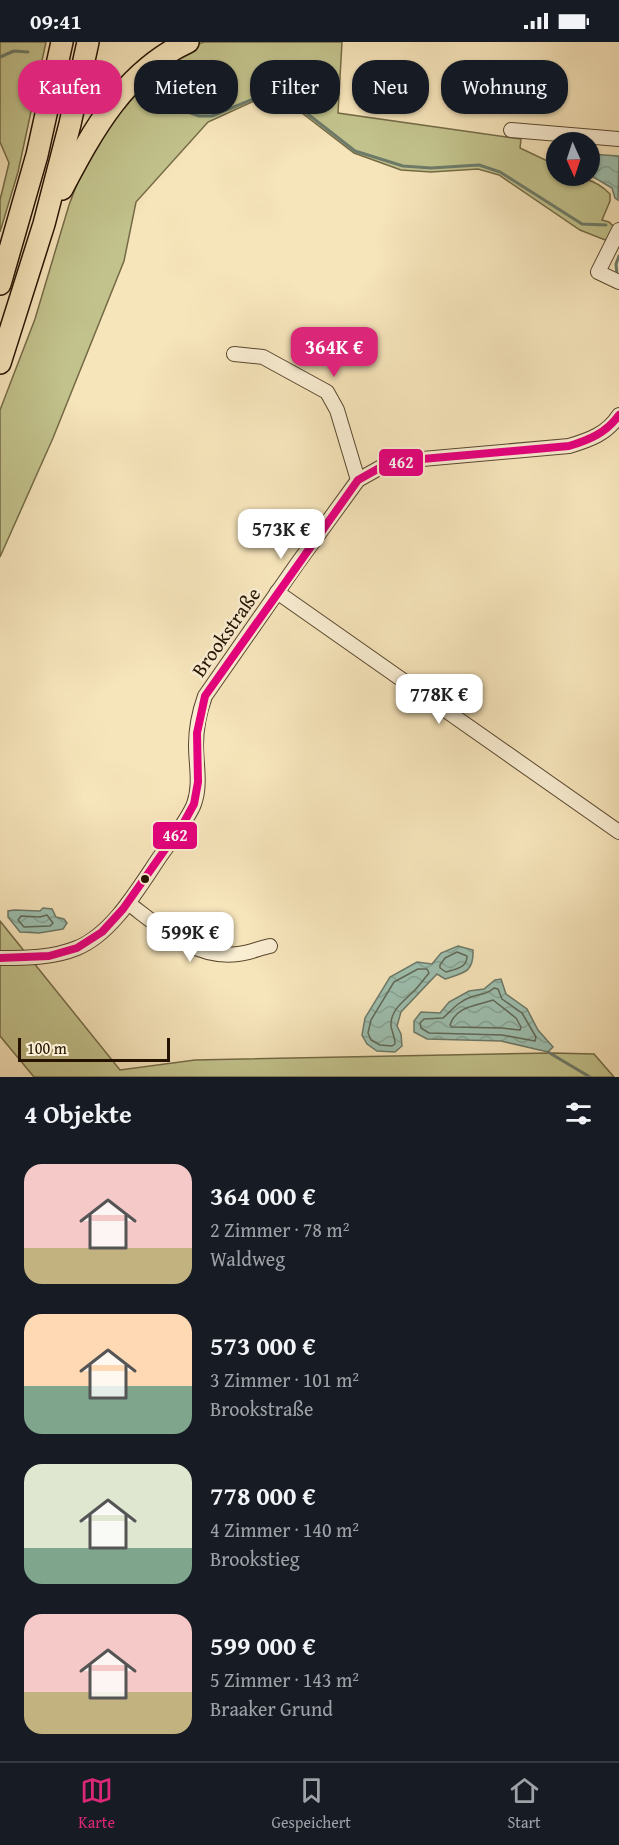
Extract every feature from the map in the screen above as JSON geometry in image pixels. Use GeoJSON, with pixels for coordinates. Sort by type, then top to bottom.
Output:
{"type":"FeatureCollection","features":[{"type":"Feature","properties":{"kind":"highway"},"geometry":{"type":"LineString","coordinates":[[0,284],[37,155],[62,42]]}},
{"type":"Feature","properties":{"kind":"highway"},"geometry":{"type":"LineString","coordinates":[[0,363],[44,224],[88,42]]}},
{"type":"Feature","properties":{"kind":"highway"},"geometry":{"type":"LineString","coordinates":[[44,224],[78,159],[110,106],[129,83],[150,64],[188,42]]}},
{"type":"Feature","properties":{"kind":"street"},"geometry":{"type":"LineString","coordinates":[[511,130],[619,139]]}},
{"type":"Feature","properties":{"kind":"street"},"geometry":{"type":"LineString","coordinates":[[619,230],[598,272],[619,282]]}},
{"type":"Feature","properties":{"kind":"street"},"geometry":{"type":"LineString","coordinates":[[234,354],[262,357],[327,392],[337,410],[358,480]]}},
{"type":"Feature","properties":{"kind":"street","name":"Brookstraße"},"geometry":{"type":"LineString","coordinates":[[0,958],[43,956],[77,948],[104,930],[128,903],[194,806],[198,781],[197,722],[205,696],[358,480],[383,466],[411,460],[569,446],[604,432],[619,415]]}},
{"type":"Feature","properties":{"kind":"street"},"geometry":{"type":"LineString","coordinates":[[277,592],[619,832]]}},
{"type":"Feature","properties":{"kind":"street"},"geometry":{"type":"LineString","coordinates":[[128,903],[180,941],[205,953],[238,955],[270,946]]}},
{"type":"Feature","properties":{"kind":"green space"},"geometry":{"type":"Polygon","coordinates":[[[0,42],[46,42],[42,60],[18,60],[18,114],[30,114],[18,172],[0,232],[0,200],[9,163],[0,142],[0,42]]]}},
{"type":"Feature","properties":{"kind":"green space"},"geometry":{"type":"Polygon","coordinates":[[[204,42],[342,42],[340,78],[340,60],[250,60],[250,103],[238,108],[238,60],[176,60],[204,42]]]}},
{"type":"Feature","properties":{"kind":"green space"},"geometry":{"type":"Polygon","coordinates":[[[134,90],[134,114],[226,114],[208,122],[136,202],[124,261],[53,438],[0,557],[0,410],[35,319],[69,205],[85,163],[117,114],[122,114],[122,106],[134,90]]]}},
{"type":"Feature","properties":{"kind":"green space"},"geometry":{"type":"Polygon","coordinates":[[[340,113],[521,139],[520,148],[546,160],[546,186],[600,186],[610,194],[610,201],[602,220],[614,227],[609,238],[605,240],[580,230],[499,175],[478,169],[431,172],[401,170],[354,153],[303,114],[340,113]]]}},
{"type":"Feature","properties":{"kind":"green space"},"geometry":{"type":"Polygon","coordinates":[[[0,921],[120,1070],[195,1060],[552,1053],[594,1054],[614,1077],[34,1077],[0,1036],[0,921]]]}},
{"type":"Feature","properties":{"kind":"water"},"geometry":{"type":"Polygon","coordinates":[[[600,155],[619,156],[618,200],[612,188],[600,181],[600,155]]]}},
{"type":"Feature","properties":{"kind":"water"},"geometry":{"type":"Polygon","coordinates":[[[43,908],[52,909],[56,917],[64,919],[67,923],[63,929],[39,933],[20,932],[8,917],[8,911],[40,911],[43,908]]]}},
{"type":"Feature","properties":{"kind":"water"},"geometry":{"type":"Polygon","coordinates":[[[458,946],[473,950],[472,963],[466,971],[445,979],[437,974],[401,1012],[397,1026],[401,1034],[402,1046],[395,1052],[377,1051],[367,1044],[362,1035],[365,1018],[390,977],[417,962],[432,964],[441,953],[458,946]]]}},
{"type":"Feature","properties":{"kind":"water"},"geometry":{"type":"Polygon","coordinates":[[[501,979],[506,994],[527,1009],[538,1030],[553,1047],[548,1052],[501,1041],[427,1039],[414,1032],[414,1021],[421,1012],[440,1013],[449,1002],[469,991],[484,989],[495,980],[501,979]]]}},
{"type":"Feature","properties":{"kind":"waterway"},"geometry":{"type":"LineString","coordinates":[[0,57],[14,51],[28,52]]}},
{"type":"Feature","properties":{"kind":"waterway"},"geometry":{"type":"LineString","coordinates":[[238,105],[263,95],[286,97],[355,151],[403,166],[431,168],[479,165],[500,172],[582,224],[606,225]]}},
{"type":"Feature","properties":{"kind":"waterway"},"geometry":{"type":"LineString","coordinates":[[194,114],[199,116],[217,114]]}},
{"type":"Feature","properties":{"kind":"waterway"},"geometry":{"type":"LineString","coordinates":[[617,275],[616,264],[619,256]]}},
{"type":"Feature","properties":{"kind":"waterway"},"geometry":{"type":"LineString","coordinates":[[548,1052],[590,1077]]}},
{"type":"Feature","properties":{"kind":"transit line","name":"462"},"geometry":{"type":"LineString","coordinates":[[0,958],[49,956],[77,948],[102,932],[123,909],[183,824],[194,804],[198,782],[197,733],[205,696],[358,480],[383,466],[411,460],[569,446],[597,435],[609,427],[619,415]]}}]}
